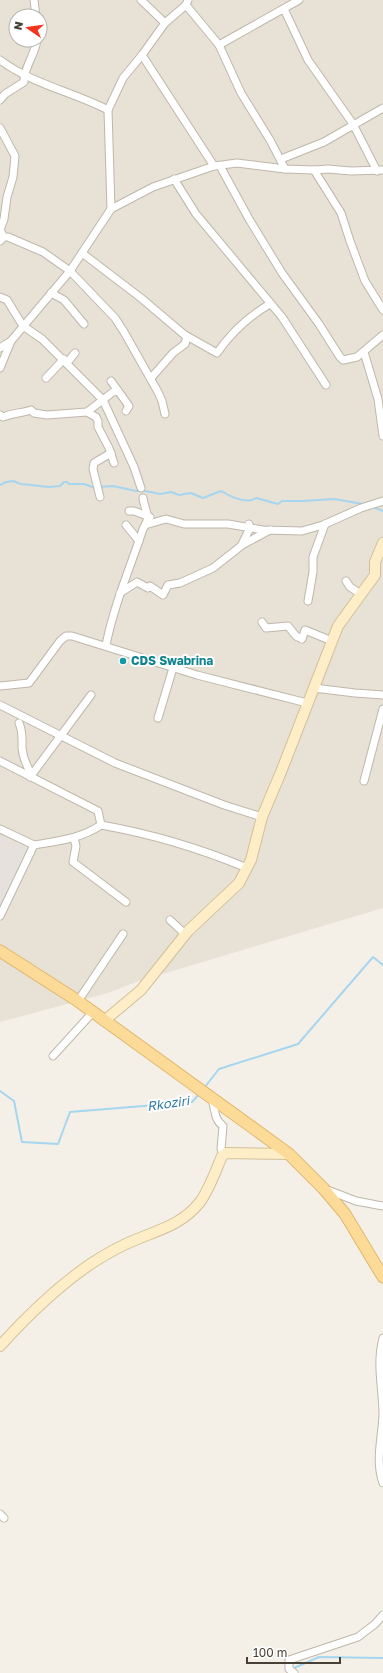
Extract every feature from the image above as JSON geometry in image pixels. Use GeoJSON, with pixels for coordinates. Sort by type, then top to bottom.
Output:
{"type":"FeatureCollection","features":[{"type":"Feature","properties":{"kind":"main road"},"geometry":{"type":"LineString","coordinates":[[0,951],[50,982],[93,1012],[289,1154],[323,1188],[345,1214],[383,1277]]}},
{"type":"Feature","properties":{"kind":"street"},"geometry":{"type":"LineString","coordinates":[[141,0],[165,23]]}},
{"type":"Feature","properties":{"kind":"street"},"geometry":{"type":"LineString","coordinates":[[218,45],[299,0]]}},
{"type":"Feature","properties":{"kind":"street"},"geometry":{"type":"LineString","coordinates":[[111,209],[108,110],[123,78],[165,23],[187,2],[218,45],[241,93],[281,159],[285,169]]}},
{"type":"Feature","properties":{"kind":"street"},"geometry":{"type":"LineString","coordinates":[[0,368],[11,341],[70,271],[111,209],[153,187],[217,166],[244,164],[285,169],[328,169],[351,172],[380,171],[353,124],[308,60],[284,9]]}},
{"type":"Feature","properties":{"kind":"street"},"geometry":{"type":"LineString","coordinates":[[0,100],[5,94],[24,82],[24,75],[33,58],[35,48]]}},
{"type":"Feature","properties":{"kind":"street"},"geometry":{"type":"LineString","coordinates":[[142,55],[217,166],[282,273],[319,324],[340,357],[343,360],[349,359],[364,352],[383,335]]}},
{"type":"Feature","properties":{"kind":"street"},"geometry":{"type":"LineString","coordinates":[[0,60],[24,75],[88,100],[108,110]]}},
{"type":"Feature","properties":{"kind":"street"},"geometry":{"type":"LineString","coordinates":[[281,159],[324,142],[383,108]]}},
{"type":"Feature","properties":{"kind":"street"},"geometry":{"type":"LineString","coordinates":[[0,128],[15,156],[13,177],[4,195],[5,215],[0,230],[2,239],[43,252],[70,271],[115,318],[151,378],[162,401],[165,414]]}},
{"type":"Feature","properties":{"kind":"street"},"geometry":{"type":"LineString","coordinates":[[314,170],[341,213],[365,281],[383,310]]}},
{"type":"Feature","properties":{"kind":"street"},"geometry":{"type":"LineString","coordinates":[[174,179],[196,214],[282,317],[326,385]]}},
{"type":"Feature","properties":{"kind":"street"},"geometry":{"type":"LineString","coordinates":[[82,253],[141,298],[187,338],[185,344],[173,353],[151,378]]}},
{"type":"Feature","properties":{"kind":"street"},"geometry":{"type":"LineString","coordinates":[[51,293],[64,300],[84,324]]}},
{"type":"Feature","properties":{"kind":"street"},"geometry":{"type":"LineString","coordinates":[[0,297],[7,300],[23,326],[42,339],[66,361],[103,400],[134,467],[141,488]]}},
{"type":"Feature","properties":{"kind":"street"},"geometry":{"type":"LineString","coordinates":[[183,334],[217,353],[247,319],[270,304]]}},
{"type":"Feature","properties":{"kind":"street"},"geometry":{"type":"LineString","coordinates":[[0,348],[11,341]]}},
{"type":"Feature","properties":{"kind":"street"},"geometry":{"type":"LineString","coordinates":[[364,352],[378,399],[383,435]]}},
{"type":"Feature","properties":{"kind":"street"},"geometry":{"type":"LineString","coordinates":[[46,378],[75,353]]}},
{"type":"Feature","properties":{"kind":"street"},"geometry":{"type":"LineString","coordinates":[[111,381],[128,406],[126,411]]}},
{"type":"Feature","properties":{"kind":"street"},"geometry":{"type":"LineString","coordinates":[[0,415],[3,416],[16,412],[22,413],[32,410],[34,413],[47,415],[87,412],[113,392],[118,391]]}},
{"type":"Feature","properties":{"kind":"street"},"geometry":{"type":"LineString","coordinates":[[87,412],[96,418],[98,427],[111,453],[114,463]]}},
{"type":"Feature","properties":{"kind":"street"},"geometry":{"type":"LineString","coordinates":[[100,497],[93,469],[94,463],[111,453]]}},
{"type":"Feature","properties":{"kind":"street"},"geometry":{"type":"LineString","coordinates":[[143,498],[144,508],[149,516],[156,522]]}},
{"type":"Feature","properties":{"kind":"street"},"geometry":{"type":"LineString","coordinates":[[145,525],[166,519],[184,524],[228,524],[268,529],[302,531],[325,524],[361,508],[383,502]]}},
{"type":"Feature","properties":{"kind":"street"},"geometry":{"type":"LineString","coordinates":[[129,511],[149,516]]}},
{"type":"Feature","properties":{"kind":"street"},"geometry":{"type":"LineString","coordinates":[[106,645],[111,619],[149,516]]}},
{"type":"Feature","properties":{"kind":"street"},"geometry":{"type":"LineString","coordinates":[[308,601],[313,572],[313,557],[325,524]]}},
{"type":"Feature","properties":{"kind":"street"},"geometry":{"type":"LineString","coordinates":[[126,525],[139,541]]}},
{"type":"Feature","properties":{"kind":"street"},"geometry":{"type":"LineString","coordinates":[[241,546],[250,526]]}},
{"type":"Feature","properties":{"kind":"street"},"geometry":{"type":"LineString","coordinates":[[126,575],[148,588],[150,586],[163,595],[168,585],[180,583],[213,568],[241,546],[268,529]]}},
{"type":"Feature","properties":{"kind":"street"},"geometry":{"type":"LineString","coordinates":[[104,1021],[141,990],[185,934],[238,883],[247,868],[262,817],[338,626],[375,575],[375,562],[383,543]]}},
{"type":"Feature","properties":{"kind":"street"},"geometry":{"type":"LineString","coordinates":[[120,593],[137,582]]}},
{"type":"Feature","properties":{"kind":"street"},"geometry":{"type":"LineString","coordinates":[[346,582],[350,587],[361,594]]}},
{"type":"Feature","properties":{"kind":"street"},"geometry":{"type":"LineString","coordinates":[[262,622],[266,628],[288,626],[296,636],[302,639],[305,630],[332,641]]}},
{"type":"Feature","properties":{"kind":"street"},"geometry":{"type":"LineString","coordinates":[[0,686],[29,683],[60,641],[66,636],[72,636],[106,645],[173,668],[247,688],[308,702]]}},
{"type":"Feature","properties":{"kind":"street"},"geometry":{"type":"LineString","coordinates":[[158,718],[173,668]]}},
{"type":"Feature","properties":{"kind":"street"},"geometry":{"type":"LineString","coordinates":[[314,688],[355,694],[383,695]]}},
{"type":"Feature","properties":{"kind":"street"},"geometry":{"type":"LineString","coordinates":[[31,776],[91,695]]}},
{"type":"Feature","properties":{"kind":"street"},"geometry":{"type":"LineString","coordinates":[[0,705],[115,764],[224,805],[262,817]]}},
{"type":"Feature","properties":{"kind":"street"},"geometry":{"type":"LineString","coordinates":[[364,781],[379,735],[383,708]]}},
{"type":"Feature","properties":{"kind":"street"},"geometry":{"type":"LineString","coordinates":[[19,724],[23,736],[22,749],[26,766],[31,776]]}},
{"type":"Feature","properties":{"kind":"street"},"geometry":{"type":"LineString","coordinates":[[0,761],[98,811],[101,824]]}},
{"type":"Feature","properties":{"kind":"street"},"geometry":{"type":"LineString","coordinates":[[0,830],[34,845],[74,838],[89,833],[101,824],[141,832],[196,848],[247,868]]}},
{"type":"Feature","properties":{"kind":"street"},"geometry":{"type":"LineString","coordinates":[[74,838],[76,846],[73,862],[126,902]]}},
{"type":"Feature","properties":{"kind":"street"},"geometry":{"type":"LineString","coordinates":[[0,916],[34,845]]}},
{"type":"Feature","properties":{"kind":"street"},"geometry":{"type":"LineString","coordinates":[[170,920],[185,934]]}},
{"type":"Feature","properties":{"kind":"street"},"geometry":{"type":"LineString","coordinates":[[78,1002],[122,934]]}},
{"type":"Feature","properties":{"kind":"street"},"geometry":{"type":"LineString","coordinates":[[53,1056],[93,1012]]}},
{"type":"Feature","properties":{"kind":"street"},"geometry":{"type":"LineString","coordinates":[[208,1094],[214,1104],[215,1118],[217,1122],[223,1126],[221,1149],[224,1154]]}},
{"type":"Feature","properties":{"kind":"street"},"geometry":{"type":"LineString","coordinates":[[224,1154],[289,1154]]}},
{"type":"Feature","properties":{"kind":"street"},"geometry":{"type":"LineString","coordinates":[[0,1346],[37,1307],[74,1275],[119,1246],[180,1221],[190,1213],[201,1201],[224,1154]]}},
{"type":"Feature","properties":{"kind":"street"},"geometry":{"type":"LineString","coordinates":[[323,1188],[356,1201],[383,1206]]}},
{"type":"Feature","properties":{"kind":"street"},"geometry":{"type":"LineString","coordinates":[[383,1338],[380,1378],[383,1416],[379,1463],[383,1483]]}},
{"type":"Feature","properties":{"kind":"street"},"geometry":{"type":"LineString","coordinates":[[294,1673],[289,1669],[289,1660],[358,1637],[375,1624],[383,1615]]}},
{"type":"Feature","properties":{"kind":"shaded area"},"geometry":{"type":"Polygon","coordinates":[[[0,0],[383,0],[383,908],[139,981],[108,993],[0,1022],[0,0]]]}},
{"type":"Feature","properties":{"kind":"shaded area"},"geometry":{"type":"Polygon","coordinates":[[[0,836],[27,849],[0,908],[0,836]]]}},
{"type":"Feature","properties":{"kind":"waterway"},"geometry":{"type":"LineString","coordinates":[[0,485],[13,481],[21,484],[49,487],[60,486],[64,482],[67,482],[69,484],[84,484],[95,488]]}},
{"type":"Feature","properties":{"kind":"waterway"},"geometry":{"type":"LineString","coordinates":[[100,487],[113,486],[160,494],[171,492],[179,495],[191,493],[203,498],[221,491],[234,498],[248,501],[256,498],[278,504],[282,501],[334,499],[363,504]]}},
{"type":"Feature","properties":{"kind":"waterway"},"geometry":{"type":"LineString","coordinates":[[373,507],[383,511]]}},
{"type":"Feature","properties":{"kind":"waterway","name":"Rkoziri"},"geometry":{"type":"LineString","coordinates":[[204,1088],[219,1069],[298,1044],[373,957],[383,965]]}},
{"type":"Feature","properties":{"kind":"waterway","name":"Rkoziri"},"geometry":{"type":"LineString","coordinates":[[0,1091],[14,1101],[22,1142],[58,1144],[70,1112],[192,1102],[200,1093]]}},
{"type":"Feature","properties":{"kind":"waterway"},"geometry":{"type":"LineString","coordinates":[[292,1669],[319,1657],[383,1658]]}},
{"type":"Feature","properties":{"kind":"place","name":"CDS Swabrina"},"geometry":{"type":"Point","coordinates":[123,661]}}]}
